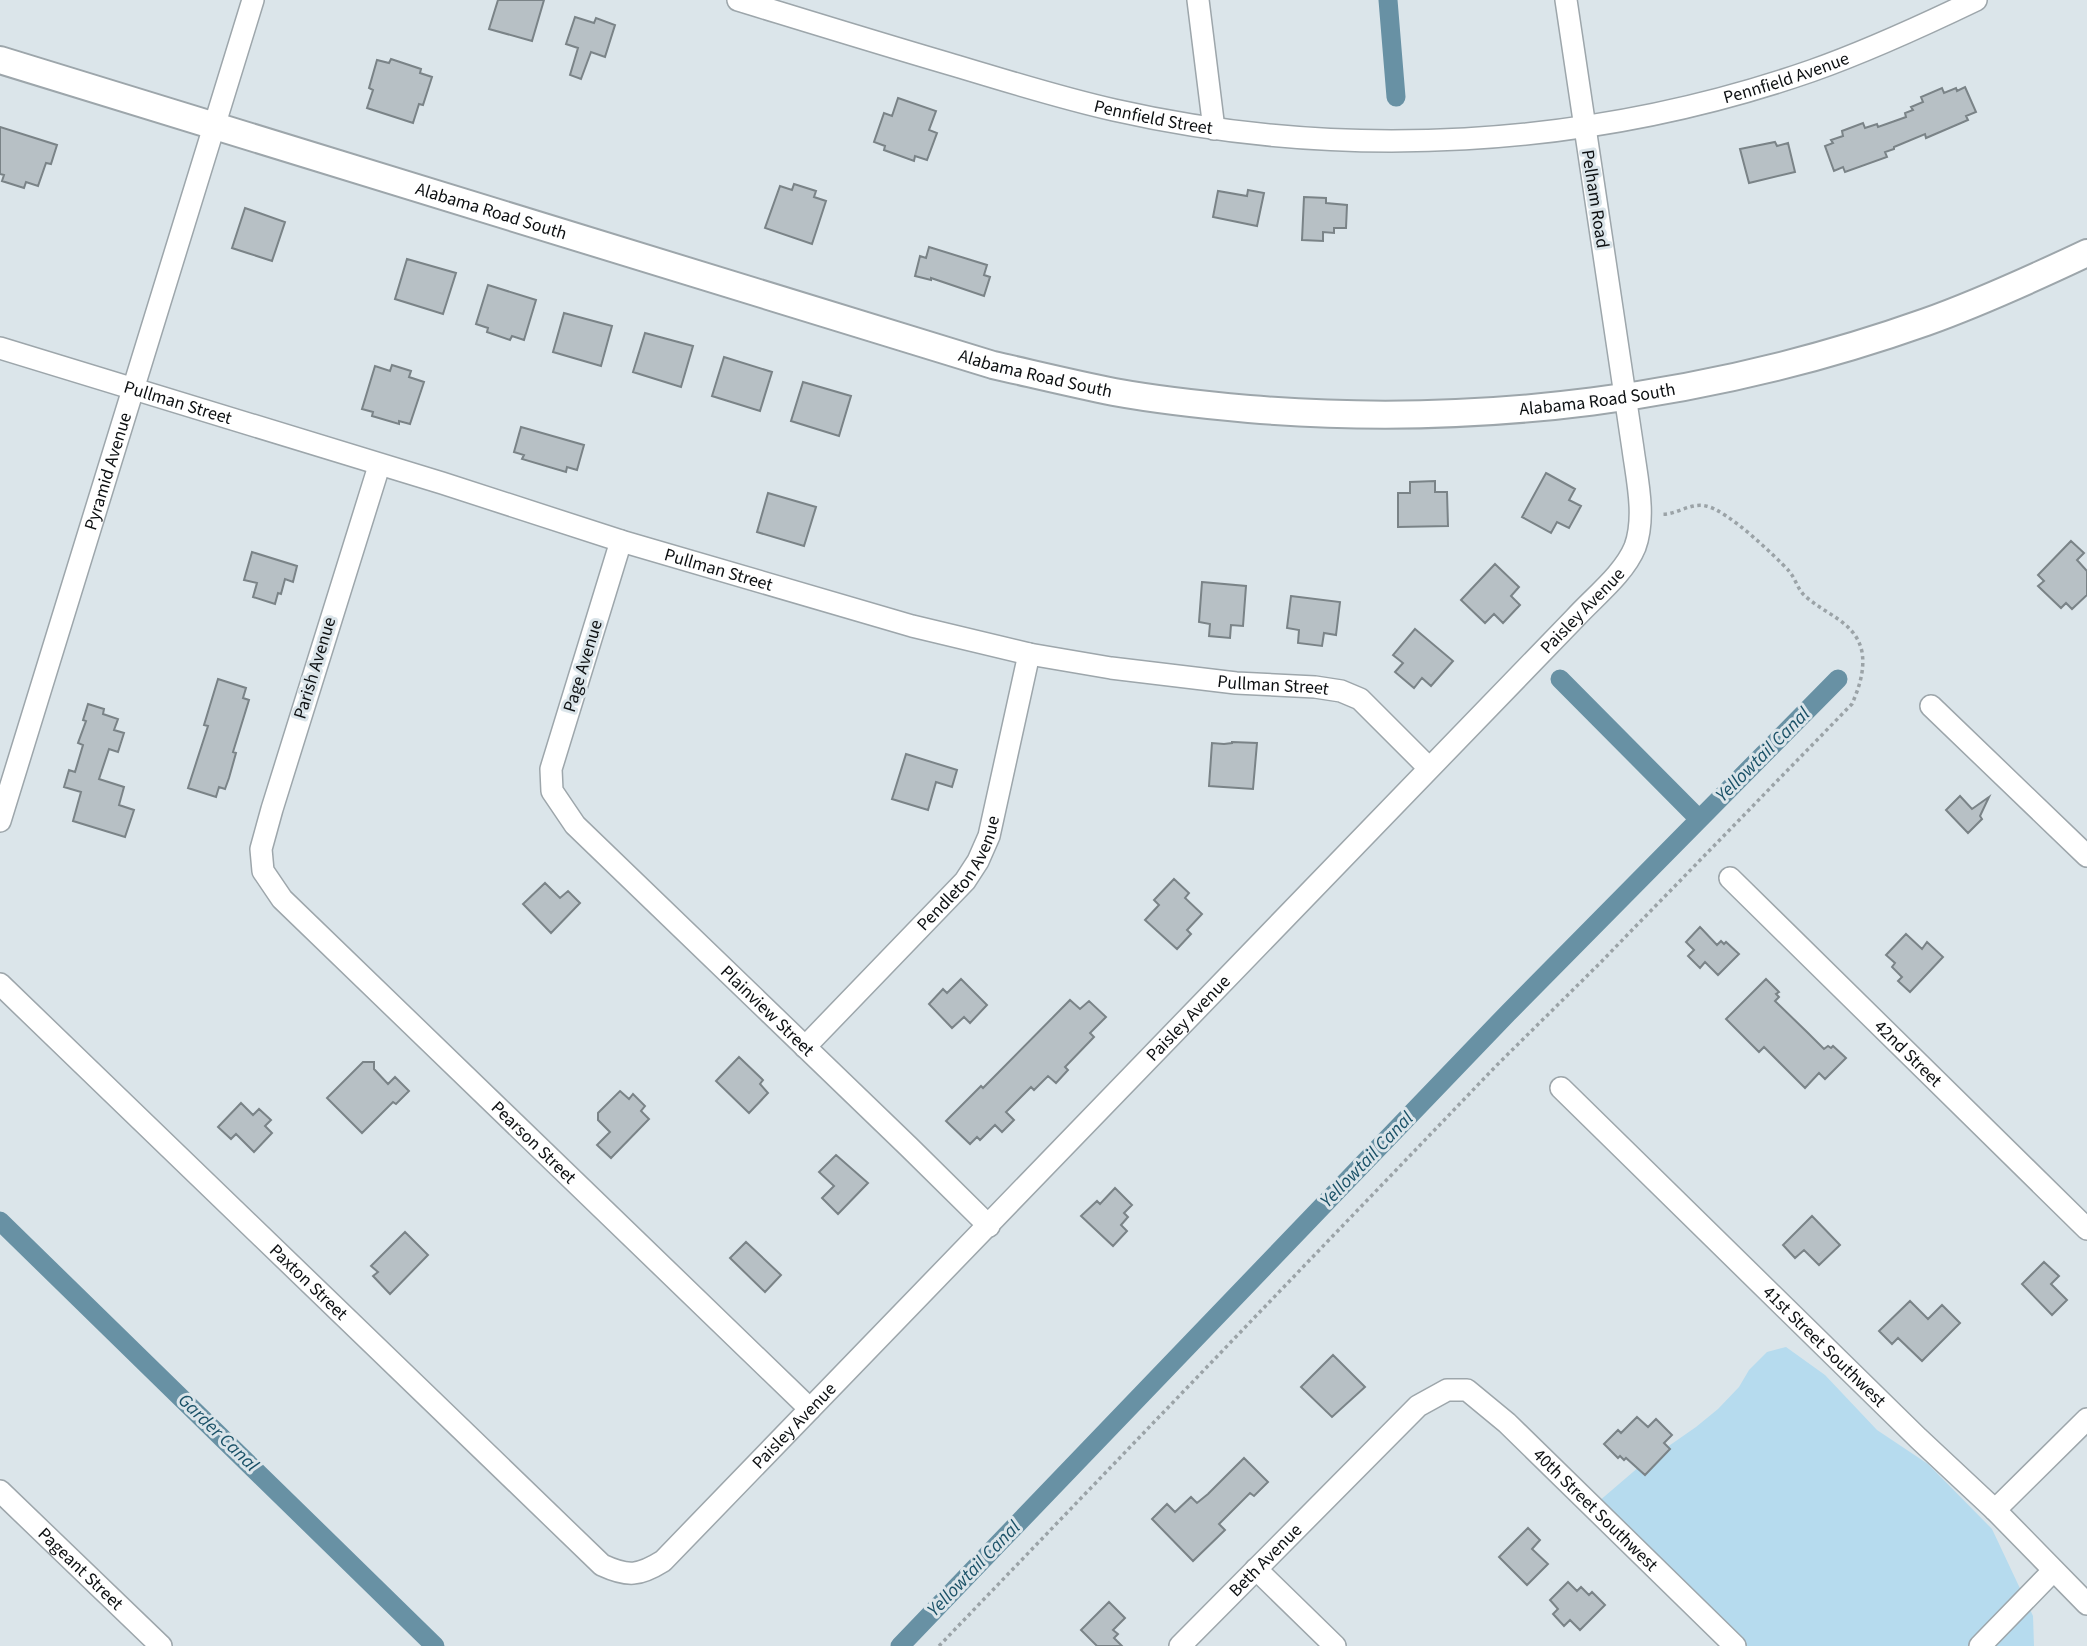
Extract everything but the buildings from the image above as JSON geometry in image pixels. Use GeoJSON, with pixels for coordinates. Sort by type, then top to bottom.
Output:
{"type":"FeatureCollection","features":[{"type":"Feature","properties":{"kind":"street","name":"Pyramid Avenue"},"geometry":{"type":"LineString","coordinates":[[0,821],[253,0]]}},
{"type":"Feature","properties":{"kind":"street","name":"Pennfield Street"},"geometry":{"type":"LineString","coordinates":[[738,0],[1049,94],[1116,111],[1214,129],[1290,138],[1370,141],[1462,139],[1585,127]]}},
{"type":"Feature","properties":{"kind":"street"},"geometry":{"type":"LineString","coordinates":[[1198,0],[1214,129]]}},
{"type":"Feature","properties":{"kind":"street","name":"Pelham Road"},"geometry":{"type":"LineString","coordinates":[[1566,0],[1625,398]]}},
{"type":"Feature","properties":{"kind":"street","name":"Pennfield Avenue"},"geometry":{"type":"LineString","coordinates":[[1585,127],[1727,96],[1811,71],[1872,48],[1976,0]]}},
{"type":"Feature","properties":{"kind":"street","name":"Alabama Road South"},"geometry":{"type":"LineString","coordinates":[[0,60],[993,365],[1117,393],[1204,405],[1304,413],[1404,415],[1477,413],[1625,398],[1726,379],[1870,341],[1976,303],[2087,253]]}},
{"type":"Feature","properties":{"kind":"street","name":"Pullman Street"},"geometry":{"type":"LineString","coordinates":[[0,348],[379,466],[442,483],[621,541],[912,626],[1029,654],[1124,670],[1236,683],[1341,691],[1360,699],[1429,768]]}},
{"type":"Feature","properties":{"kind":"street","name":"Paisley Avenue"},"geometry":{"type":"LineString","coordinates":[[622,1574],[645,1572],[663,1561],[1622,568],[1635,547],[1639,511],[1625,398]]}},
{"type":"Feature","properties":{"kind":"street","name":"Parish Avenue"},"geometry":{"type":"LineString","coordinates":[[263,871],[261,849],[272,809],[379,466]]}},
{"type":"Feature","properties":{"kind":"street","name":"Page Avenue"},"geometry":{"type":"LineString","coordinates":[[552,791],[551,769],[621,541]]}},
{"type":"Feature","properties":{"kind":"street","name":"Pendleton Avenue"},"geometry":{"type":"LineString","coordinates":[[805,1047],[965,881],[978,861],[989,836],[1029,654]]}},
{"type":"Feature","properties":{"kind":"street"},"geometry":{"type":"LineString","coordinates":[[1931,706],[2087,856]]}},
{"type":"Feature","properties":{"kind":"street","name":"Plainview Street"},"geometry":{"type":"LineString","coordinates":[[552,791],[575,825],[989,1226]]}},
{"type":"Feature","properties":{"kind":"street","name":"Pearson Street"},"geometry":{"type":"LineString","coordinates":[[263,871],[282,899],[810,1409]]}},
{"type":"Feature","properties":{"kind":"street","name":"42nd Street"},"geometry":{"type":"LineString","coordinates":[[1730,878],[2087,1229]]}},
{"type":"Feature","properties":{"kind":"street","name":"Paxton Street"},"geometry":{"type":"LineString","coordinates":[[0,984],[603,1565],[622,1574]]}},
{"type":"Feature","properties":{"kind":"street","name":"41st Street Southwest"},"geometry":{"type":"LineString","coordinates":[[1561,1088],[1995,1510],[2087,1604]]}},
{"type":"Feature","properties":{"kind":"street","name":"Beth Avenue"},"geometry":{"type":"LineString","coordinates":[[1180,1646],[1418,1406],[1447,1390]]}},
{"type":"Feature","properties":{"kind":"street","name":"40th Street Southwest"},"geometry":{"type":"LineString","coordinates":[[1447,1390],[1467,1390],[1507,1423],[1735,1646]]}},
{"type":"Feature","properties":{"kind":"street"},"geometry":{"type":"LineString","coordinates":[[1995,1510],[2087,1419]]}},
{"type":"Feature","properties":{"kind":"street","name":"Pageant Street"},"geometry":{"type":"LineString","coordinates":[[4,1502],[161,1646]]}},
{"type":"Feature","properties":{"kind":"street"},"geometry":{"type":"LineString","coordinates":[[1256,1569],[1335,1646]]}},
{"type":"Feature","properties":{"kind":"street"},"geometry":{"type":"LineString","coordinates":[[1980,1646],[2053,1572]]}},
{"type":"Feature","properties":{"kind":"path"},"geometry":{"type":"LineString","coordinates":[[939,1646],[1497,1065],[1852,704],[1861,683],[1862,652],[1851,628],[1802,593],[1791,573],[1753,538],[1720,511],[1704,505],[1665,515],[1639,511]]}},
{"type":"Feature","properties":{"kind":"shaded area"},"geometry":{"type":"Polygon","coordinates":[[[1786,1347],[1825,1375],[1877,1430],[1928,1464],[1992,1529],[2033,1616],[2034,1646],[1744,1646],[1598,1502],[1640,1466],[1718,1409],[1767,1352],[1786,1347]]]}},
{"type":"Feature","properties":{"kind":"waterway"},"geometry":{"type":"LineString","coordinates":[[1388,0],[1396,97]]}},
{"type":"Feature","properties":{"kind":"waterway"},"geometry":{"type":"LineString","coordinates":[[1560,679],[1699,819]]}},
{"type":"Feature","properties":{"kind":"waterway","name":"Yellowtail Canal"},"geometry":{"type":"LineString","coordinates":[[900,1646],[1508,1013],[1838,679]]}},
{"type":"Feature","properties":{"kind":"waterway","name":"Garder Canal"},"geometry":{"type":"LineString","coordinates":[[0,1221],[435,1646]]}}]}
